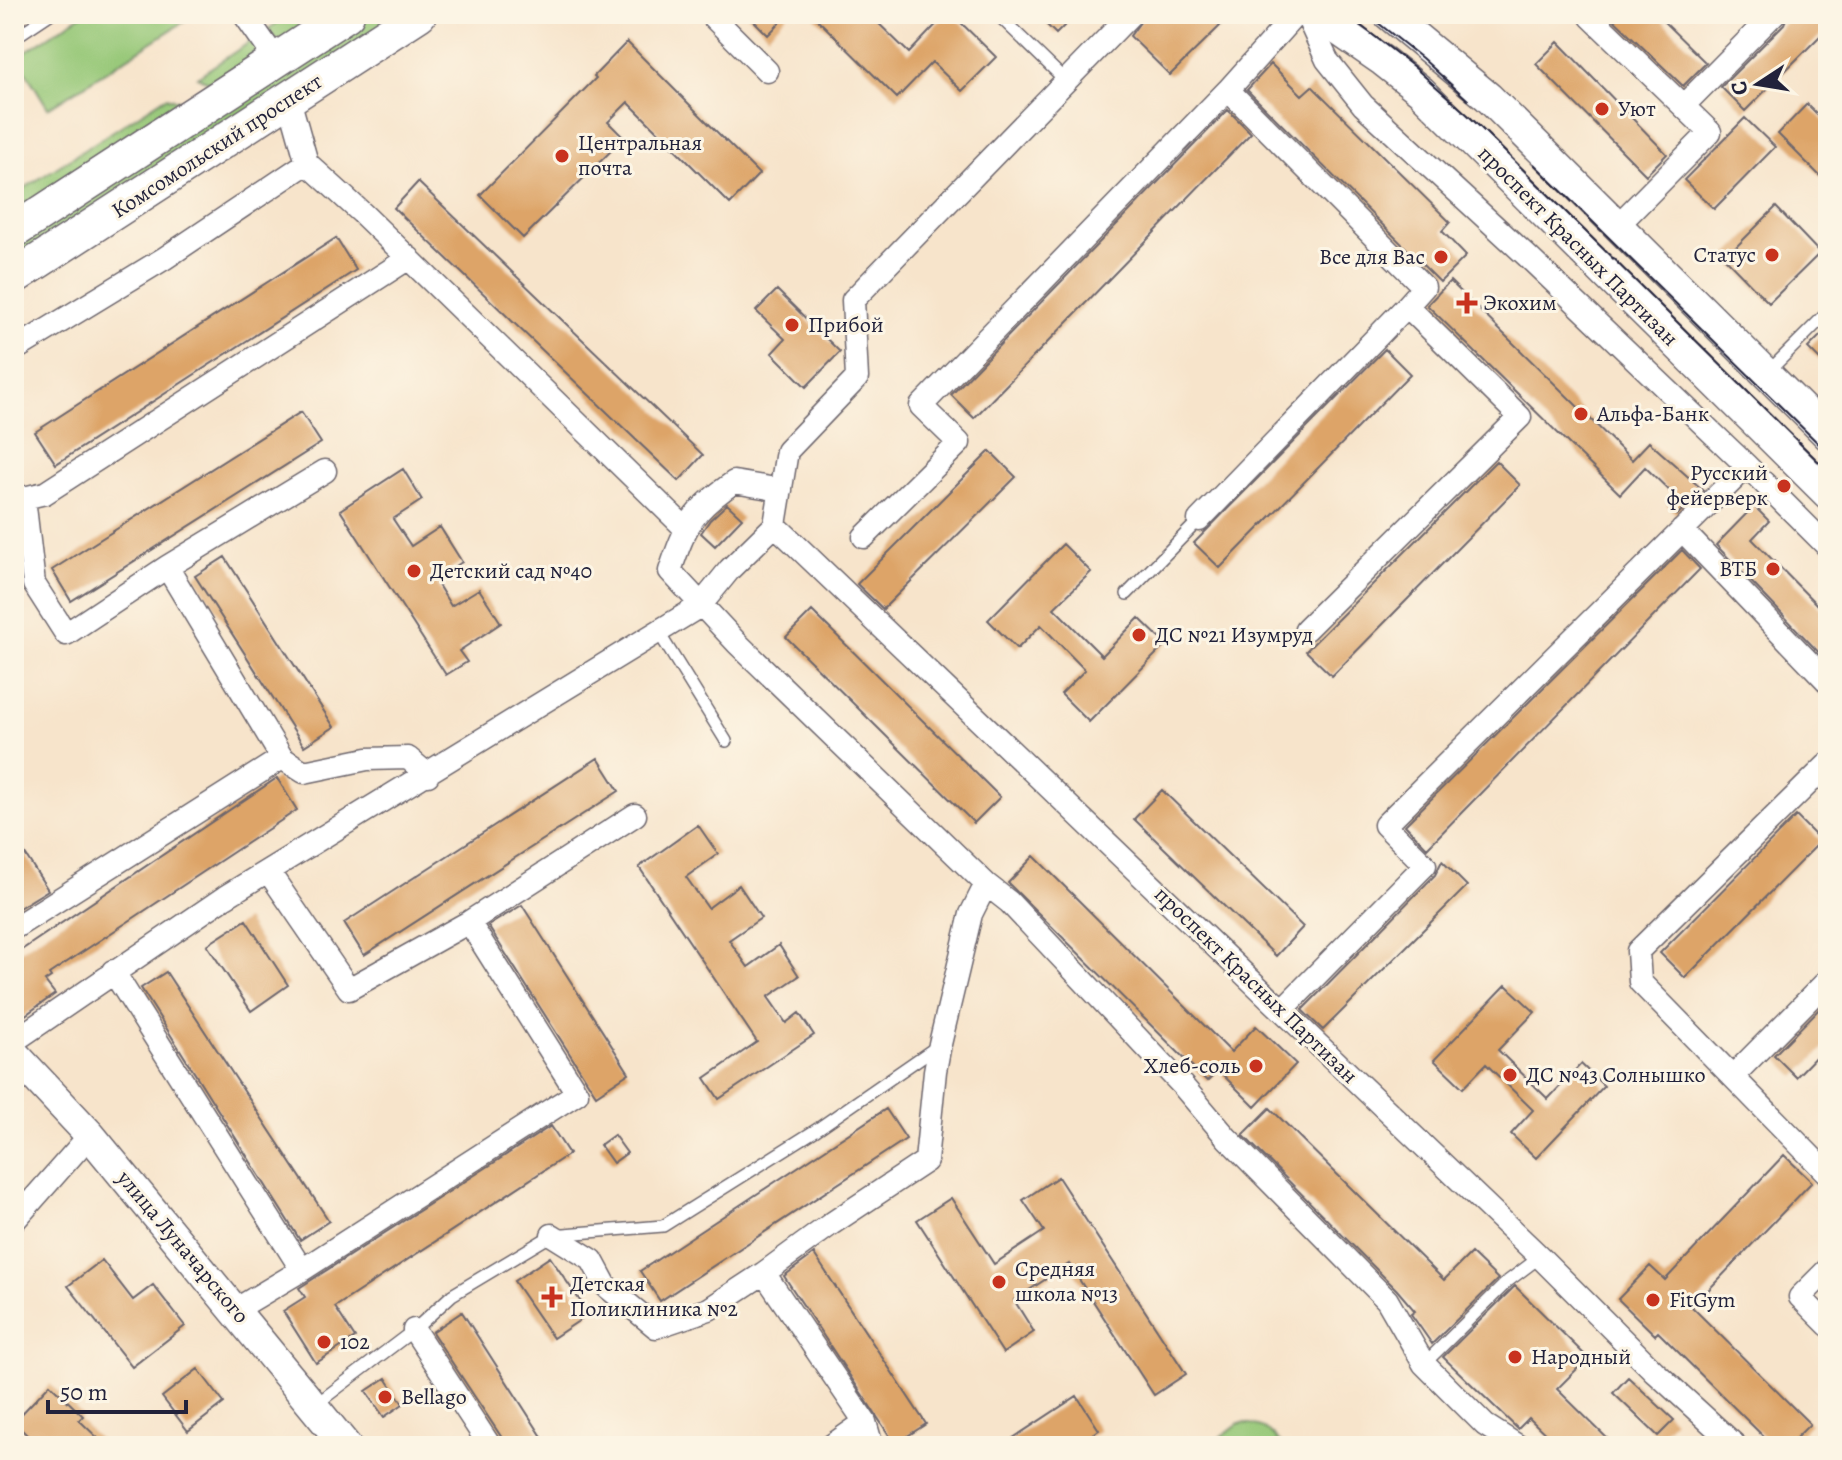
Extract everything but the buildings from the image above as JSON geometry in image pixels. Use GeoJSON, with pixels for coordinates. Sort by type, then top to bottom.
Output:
{"type":"FeatureCollection","features":[{"type":"Feature","properties":{"kind":"main road","name":"Комсомольский проспект"},"geometry":{"type":"LineString","coordinates":[[14,231],[347,14]]}},
{"type":"Feature","properties":{"kind":"main road","name":"Комсомольский проспект"},"geometry":{"type":"LineString","coordinates":[[14,277],[419,14]]}},
{"type":"Feature","properties":{"kind":"main road","name":"проспект Красных Партизан"},"geometry":{"type":"LineString","coordinates":[[1315,14],[1421,91],[1828,494]]}},
{"type":"Feature","properties":{"kind":"main road","name":"проспект Красных Партизан"},"geometry":{"type":"LineString","coordinates":[[1388,14],[1488,97],[1828,435]]}},
{"type":"Feature","properties":{"kind":"main road","name":"улица Луначарского"},"geometry":{"type":"LineString","coordinates":[[14,1054],[90,1135],[346,1446]]}},
{"type":"Feature","properties":{"kind":"street"},"geometry":{"type":"LineString","coordinates":[[244,14],[277,61]]}},
{"type":"Feature","properties":{"kind":"street"},"geometry":{"type":"LineString","coordinates":[[710,14],[767,71]]}},
{"type":"Feature","properties":{"kind":"street"},"geometry":{"type":"LineString","coordinates":[[14,1041],[113,971],[268,871],[700,606],[730,569],[775,525],[787,451],[857,378],[853,300],[1131,14]]}},
{"type":"Feature","properties":{"kind":"street"},"geometry":{"type":"LineString","coordinates":[[864,537],[959,443],[921,406],[1228,90],[1296,14]]}},
{"type":"Feature","properties":{"kind":"street"},"geometry":{"type":"LineString","coordinates":[[1306,14],[1327,60],[1363,105],[1527,256],[1828,547]]}},
{"type":"Feature","properties":{"kind":"street"},"geometry":{"type":"LineString","coordinates":[[1683,106],[1774,14]]}},
{"type":"Feature","properties":{"kind":"street"},"geometry":{"type":"LineString","coordinates":[[1591,17],[1710,132],[1617,226]]}},
{"type":"Feature","properties":{"kind":"street"},"geometry":{"type":"LineString","coordinates":[[1199,520],[1424,287],[1228,90]]}},
{"type":"Feature","properties":{"kind":"street"},"geometry":{"type":"LineString","coordinates":[[289,99],[307,163],[409,258],[685,528]]}},
{"type":"Feature","properties":{"kind":"street"},"geometry":{"type":"LineString","coordinates":[[14,350],[165,258],[307,163]]}},
{"type":"Feature","properties":{"kind":"street"},"geometry":{"type":"LineString","coordinates":[[325,471],[167,567],[66,634],[24,581],[19,496],[45,493],[409,258]]}},
{"type":"Feature","properties":{"kind":"street"},"geometry":{"type":"LineString","coordinates":[[1306,629],[1520,417],[1407,306]]}},
{"type":"Feature","properties":{"kind":"street"},"geometry":{"type":"LineString","coordinates":[[1282,1010],[1425,865],[1385,825],[1747,466]]}},
{"type":"Feature","properties":{"kind":"street"},"geometry":{"type":"LineString","coordinates":[[781,490],[734,482],[708,500],[685,528],[670,571],[700,606],[986,884],[1009,902],[1182,1085],[1227,1138],[1387,1300],[1424,1364],[1485,1425],[1518,1446]]}},
{"type":"Feature","properties":{"kind":"street","name":"проспект Красных Партизан"},"geometry":{"type":"LineString","coordinates":[[775,525],[1540,1257],[1654,1371],[1736,1446]]}},
{"type":"Feature","properties":{"kind":"street"},"geometry":{"type":"LineString","coordinates":[[1682,530],[1828,682]]}},
{"type":"Feature","properties":{"kind":"street"},"geometry":{"type":"LineString","coordinates":[[167,567],[282,758],[304,772],[367,759],[408,758],[428,775]]}},
{"type":"Feature","properties":{"kind":"street"},"geometry":{"type":"LineString","coordinates":[[14,928],[282,758]]}},
{"type":"Feature","properties":{"kind":"street"},"geometry":{"type":"LineString","coordinates":[[1828,764],[1638,951],[1640,982],[1828,1174]]}},
{"type":"Feature","properties":{"kind":"street"},"geometry":{"type":"LineString","coordinates":[[268,871],[349,989],[469,922],[635,815]]}},
{"type":"Feature","properties":{"kind":"street"},"geometry":{"type":"LineString","coordinates":[[552,1235],[592,1260],[606,1286],[656,1327],[709,1309],[926,1161],[940,1044],[971,914],[986,884]]}},
{"type":"Feature","properties":{"kind":"street"},"geometry":{"type":"LineString","coordinates":[[235,1310],[577,1093],[469,922]]}},
{"type":"Feature","properties":{"kind":"street"},"geometry":{"type":"LineString","coordinates":[[113,971],[302,1270]]}},
{"type":"Feature","properties":{"kind":"street"},"geometry":{"type":"LineString","coordinates":[[1733,1076],[1828,980]]}},
{"type":"Feature","properties":{"kind":"street"},"geometry":{"type":"LineString","coordinates":[[14,1221],[90,1135]]}},
{"type":"Feature","properties":{"kind":"street"},"geometry":{"type":"LineString","coordinates":[[1828,1269],[1800,1297],[1828,1325]]}},
{"type":"Feature","properties":{"kind":"street"},"geometry":{"type":"LineString","coordinates":[[764,1273],[865,1422],[872,1446]]}},
{"type":"Feature","properties":{"kind":"street"},"geometry":{"type":"LineString","coordinates":[[414,1330],[490,1446]]}},
{"type":"Feature","properties":{"kind":"street"},"geometry":{"type":"LineString","coordinates":[[831,1446],[865,1422]]}},
{"type":"Feature","properties":{"kind":"lane"},"geometry":{"type":"LineString","coordinates":[[14,38],[50,14]]}},
{"type":"Feature","properties":{"kind":"lane"},"geometry":{"type":"LineString","coordinates":[[997,14],[1065,80]]}},
{"type":"Feature","properties":{"kind":"lane"},"geometry":{"type":"LineString","coordinates":[[1766,375],[1828,312]]}},
{"type":"Feature","properties":{"kind":"lane"},"geometry":{"type":"LineString","coordinates":[[1127,594],[1199,520]]}},
{"type":"Feature","properties":{"kind":"lane"},"geometry":{"type":"LineString","coordinates":[[659,633],[726,741]]}},
{"type":"Feature","properties":{"kind":"lane"},"geometry":{"type":"LineString","coordinates":[[315,1406],[414,1330],[452,1295],[552,1235],[663,1226],[816,1130],[940,1044]]}},
{"type":"Feature","properties":{"kind":"lane"},"geometry":{"type":"LineString","coordinates":[[1424,1364],[1508,1281],[1540,1257]]}},
{"type":"Feature","properties":{"kind":"green space"},"geometry":{"type":"Polygon","coordinates":[[[83,14],[196,14],[48,108],[17,57],[83,14]]]}},
{"type":"Feature","properties":{"kind":"green space"},"geometry":{"type":"Polygon","coordinates":[[[291,14],[333,14],[289,42],[275,39],[268,29],[291,14]]]}},
{"type":"Feature","properties":{"kind":"green space"},"geometry":{"type":"Polygon","coordinates":[[[369,14],[404,14],[14,267],[14,244],[369,14]]]}},
{"type":"Feature","properties":{"kind":"green space"},"geometry":{"type":"Polygon","coordinates":[[[253,40],[258,49],[256,62],[213,84],[197,77],[253,40]]]}},
{"type":"Feature","properties":{"kind":"green space"},"geometry":{"type":"Polygon","coordinates":[[[166,97],[194,104],[14,220],[14,195],[166,97]]]}},
{"type":"Feature","properties":{"kind":"green space"},"geometry":{"type":"Polygon","coordinates":[[[1239,1423],[1264,1428],[1282,1446],[1209,1446],[1239,1423]]]}},
{"type":"Feature","properties":{"kind":"tram line"},"geometry":{"type":"LineString","coordinates":[[1346,14],[1414,67],[1469,116],[1828,471]]}},
{"type":"Feature","properties":{"kind":"tram line"},"geometry":{"type":"LineString","coordinates":[[1367,14],[1468,100]]}},
{"type":"Feature","properties":{"kind":"tram line"},"geometry":{"type":"LineString","coordinates":[[1534,164],[1828,453]]}},
{"type":"Feature","properties":{"kind":"place","name":"Уют"},"geometry":{"type":"Point","coordinates":[1602,109]}},
{"type":"Feature","properties":{"kind":"place","name":"Центральная почта"},"geometry":{"type":"Point","coordinates":[562,156]}},
{"type":"Feature","properties":{"kind":"place","name":"Статус"},"geometry":{"type":"Point","coordinates":[1772,255]}},
{"type":"Feature","properties":{"kind":"place","name":"Все для Вас"},"geometry":{"type":"Point","coordinates":[1441,257]}},
{"type":"Feature","properties":{"kind":"place","name":"Экохим"},"geometry":{"type":"Point","coordinates":[1467,303]}},
{"type":"Feature","properties":{"kind":"place","name":"Прибой"},"geometry":{"type":"Point","coordinates":[792,325]}},
{"type":"Feature","properties":{"kind":"place","name":"Альфа-Банк"},"geometry":{"type":"Point","coordinates":[1581,414]}},
{"type":"Feature","properties":{"kind":"place","name":"Русский фейерверк"},"geometry":{"type":"Point","coordinates":[1784,486]}},
{"type":"Feature","properties":{"kind":"place","name":"ВТБ"},"geometry":{"type":"Point","coordinates":[1773,569]}},
{"type":"Feature","properties":{"kind":"place","name":"Детский сад №40"},"geometry":{"type":"Point","coordinates":[414,571]}},
{"type":"Feature","properties":{"kind":"place","name":"ДС №21 Изумруд"},"geometry":{"type":"Point","coordinates":[1139,635]}},
{"type":"Feature","properties":{"kind":"place","name":"Хлеб-соль"},"geometry":{"type":"Point","coordinates":[1256,1066]}},
{"type":"Feature","properties":{"kind":"place","name":"ДС №43 Солнышко"},"geometry":{"type":"Point","coordinates":[1510,1075]}},
{"type":"Feature","properties":{"kind":"place","name":"Средняя школа №13"},"geometry":{"type":"Point","coordinates":[999,1282]}},
{"type":"Feature","properties":{"kind":"place","name":"Детская Поликлиника №2"},"geometry":{"type":"Point","coordinates":[552,1297]}},
{"type":"Feature","properties":{"kind":"place","name":"FitGym"},"geometry":{"type":"Point","coordinates":[1653,1300]}},
{"type":"Feature","properties":{"kind":"place","name":"102"},"geometry":{"type":"Point","coordinates":[324,1342]}},
{"type":"Feature","properties":{"kind":"place","name":"Народный"},"geometry":{"type":"Point","coordinates":[1515,1357]}},
{"type":"Feature","properties":{"kind":"place","name":"Bellago"},"geometry":{"type":"Point","coordinates":[385,1397]}}]}
